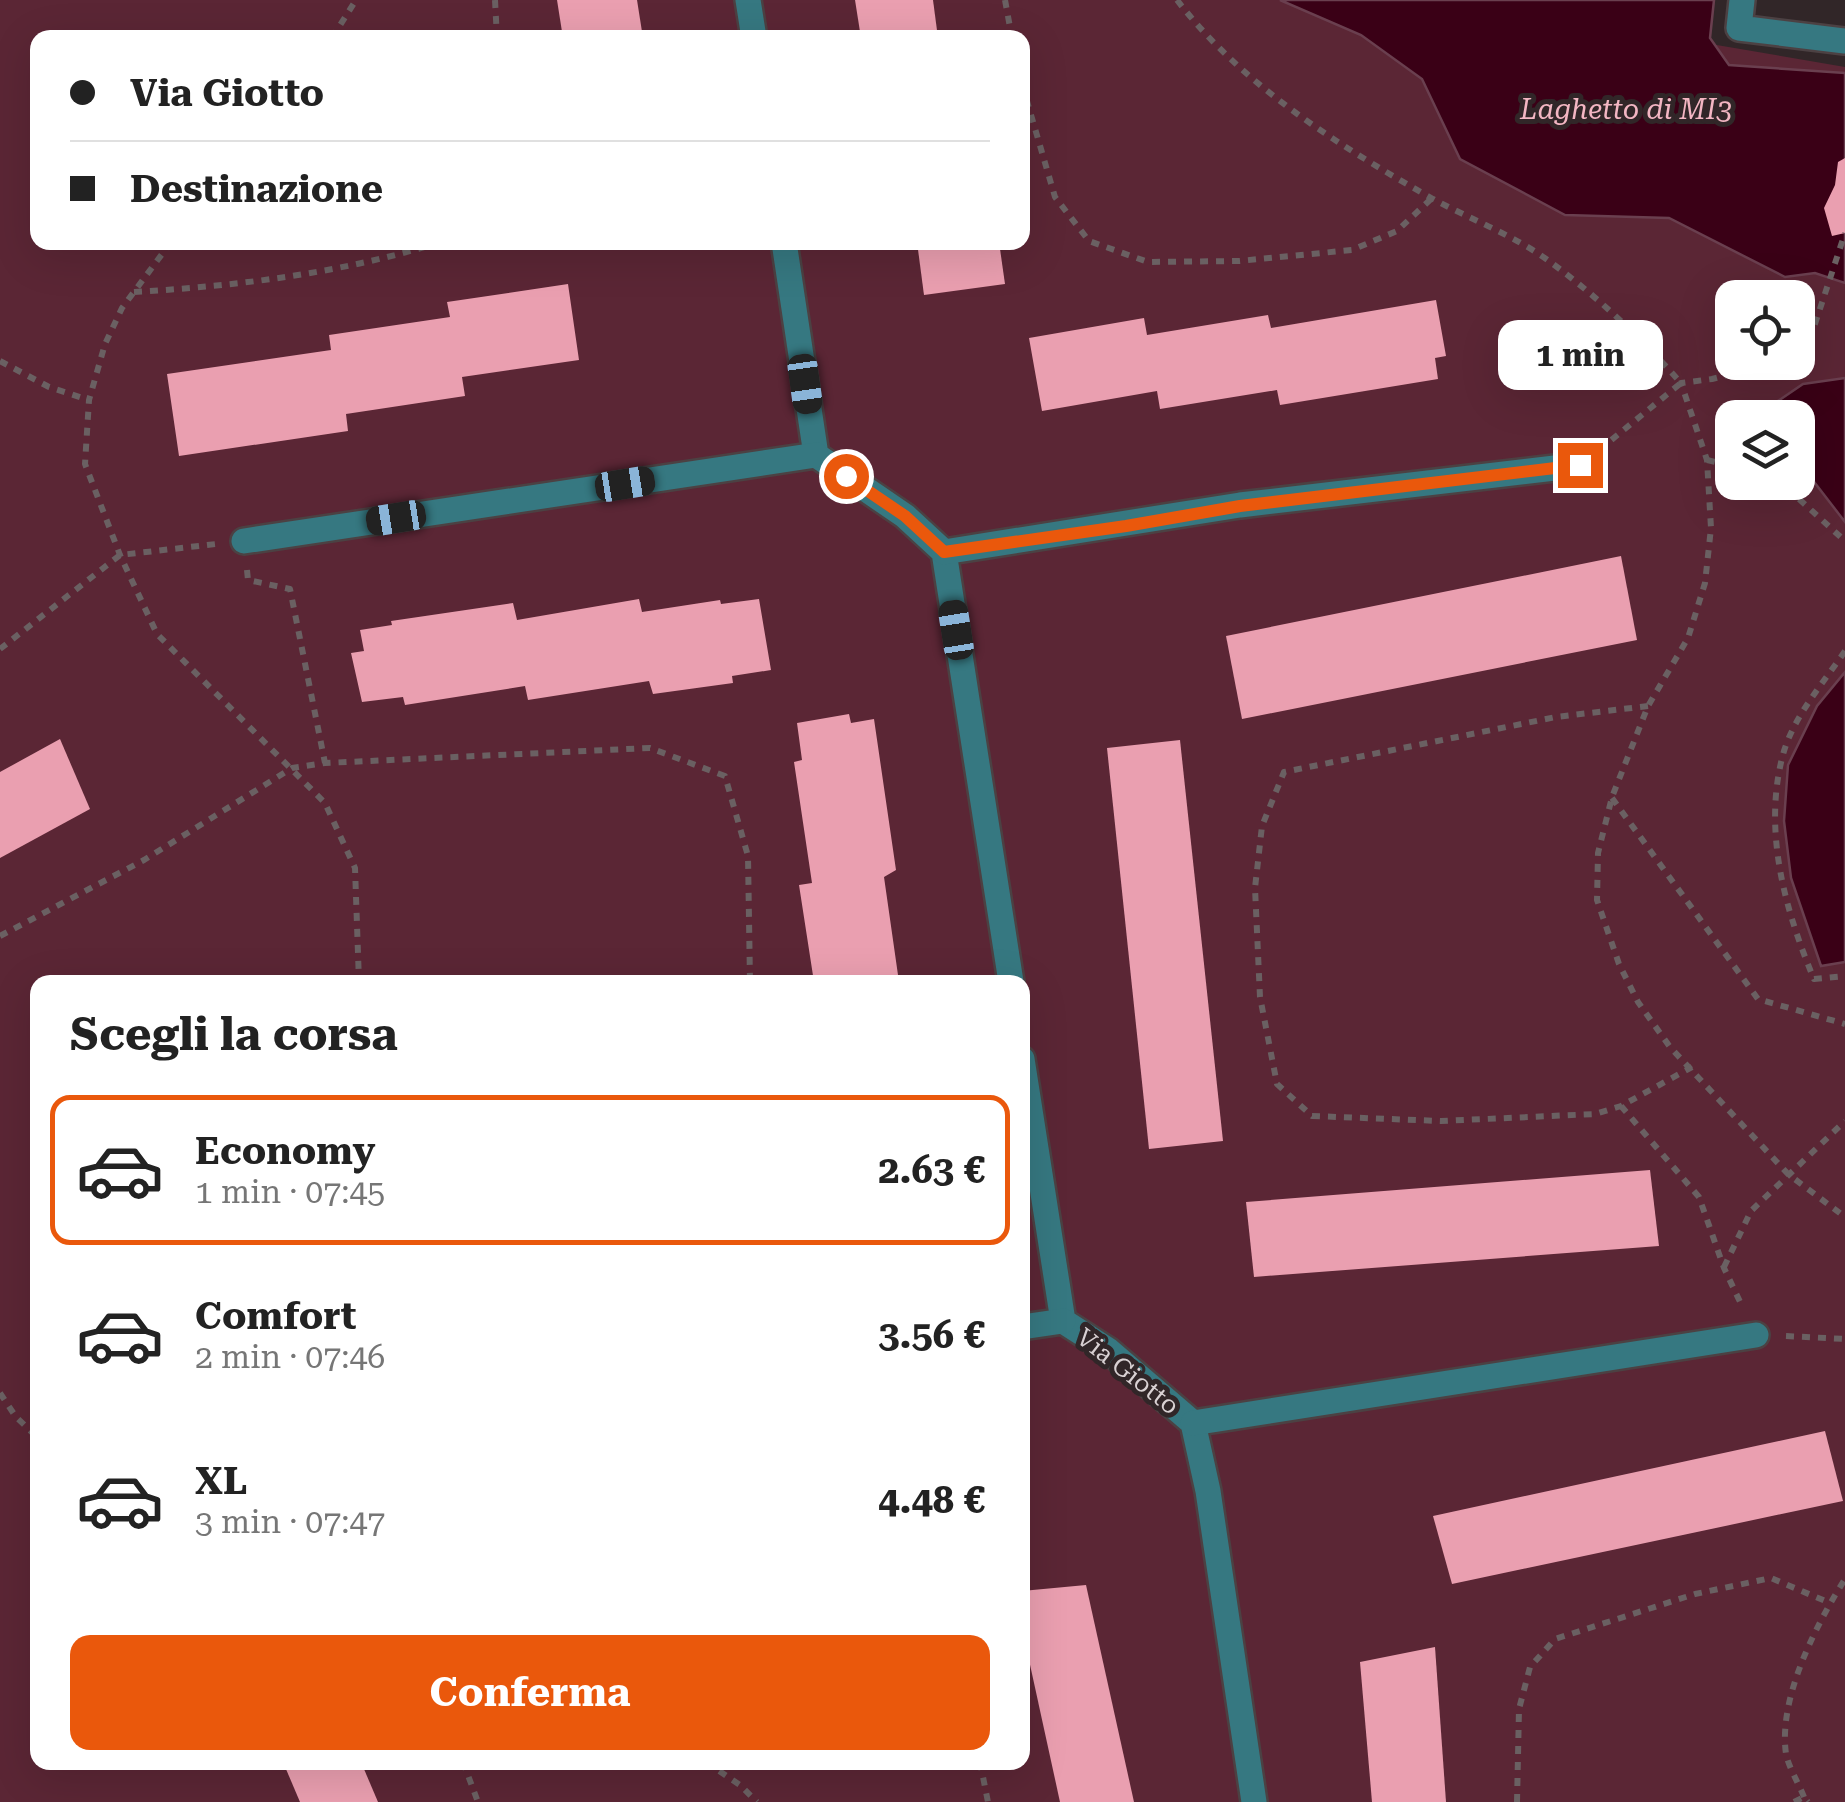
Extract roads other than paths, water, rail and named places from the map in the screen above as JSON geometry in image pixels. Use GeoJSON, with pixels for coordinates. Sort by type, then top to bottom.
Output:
{"type":"FeatureCollection","features":[{"type":"Feature","properties":{"kind":"street"},"geometry":{"type":"LineString","coordinates":[[748,0],[753,30]]}},
{"type":"Feature","properties":{"kind":"street"},"geometry":{"type":"LineString","coordinates":[[1742,0],[1738,28],[1845,40]]}},
{"type":"Feature","properties":{"kind":"street"},"geometry":{"type":"LineString","coordinates":[[785,250],[816,455]]}},
{"type":"Feature","properties":{"kind":"street"},"geometry":{"type":"LineString","coordinates":[[244,541],[816,455],[905,516],[944,552],[1009,975]]}},
{"type":"Feature","properties":{"kind":"street"},"geometry":{"type":"LineString","coordinates":[[944,552],[1240,506],[1580,465]]}},
{"type":"Feature","properties":{"kind":"street","name":"Via Giotto"},"geometry":{"type":"LineString","coordinates":[[1030,1110],[1063,1321],[1123,1362],[1192,1423],[1208,1491],[1254,1802]]}},
{"type":"Feature","properties":{"kind":"street"},"geometry":{"type":"LineString","coordinates":[[1030,1327],[1063,1321]]}},
{"type":"Feature","properties":{"kind":"street"},"geometry":{"type":"LineString","coordinates":[[1192,1423],[1756,1335]]}},
{"type":"Feature","properties":{"kind":"water","name":"Laghetto di MI3"},"geometry":{"type":"Polygon","coordinates":[[[1280,0],[1714,0],[1710,38],[1729,65],[1845,73],[1845,283],[1815,273],[1785,277],[1669,218],[1565,215],[1460,159],[1422,79],[1361,35],[1280,0]]]}},
{"type":"Feature","properties":{"kind":"water"},"geometry":{"type":"Polygon","coordinates":[[[1845,378],[1845,522],[1815,483],[1815,400],[1779,400],[1803,384],[1845,378]]]}},
{"type":"Feature","properties":{"kind":"water"},"geometry":{"type":"Polygon","coordinates":[[[1845,672],[1845,962],[1821,966],[1791,878],[1784,821],[1788,765],[1817,706],[1845,672]]]}}]}
